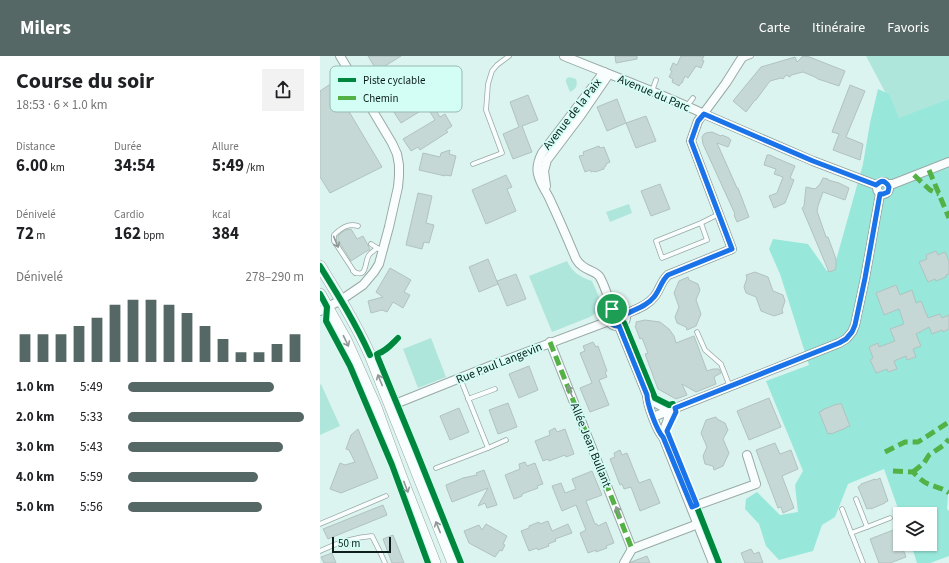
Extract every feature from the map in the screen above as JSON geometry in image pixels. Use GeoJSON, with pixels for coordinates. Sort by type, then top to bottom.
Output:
{"type":"FeatureCollection","features":[{"type":"Feature","properties":{"kind":"main road"},"geometry":{"type":"LineString","coordinates":[[320,266],[363,340],[453,563]]}},
{"type":"Feature","properties":{"kind":"main road"},"geometry":{"type":"LineString","coordinates":[[320,294],[324,309],[346,340],[376,407],[400,474],[435,563]]}},
{"type":"Feature","properties":{"kind":"street"},"geometry":{"type":"LineString","coordinates":[[340,56],[346,66]]}},
{"type":"Feature","properties":{"kind":"street","name":"Avenue du Parc"},"geometry":{"type":"LineString","coordinates":[[564,56],[652,91],[813,161],[876,185]]}},
{"type":"Feature","properties":{"kind":"street"},"geometry":{"type":"LineString","coordinates":[[626,314],[650,302],[664,278],[668,275],[732,249],[691,141],[698,121],[742,58]]}},
{"type":"Feature","properties":{"kind":"street","name":"Avenue de la Paix"},"geometry":{"type":"LineString","coordinates":[[607,73],[542,152],[537,168],[541,184],[550,200],[576,260],[584,268],[598,276],[612,309]]}},
{"type":"Feature","properties":{"kind":"street"},"geometry":{"type":"LineString","coordinates":[[324,309],[341,300],[363,285],[374,272],[378,264],[380,249],[398,187],[399,171],[397,154],[373,112]]}},
{"type":"Feature","properties":{"kind":"street"},"geometry":{"type":"LineString","coordinates":[[880,194],[876,190],[876,185],[882,181],[888,184],[893,184],[949,162]]}},
{"type":"Feature","properties":{"kind":"street"},"geometry":{"type":"LineString","coordinates":[[880,194],[888,192],[888,184]]}},
{"type":"Feature","properties":{"kind":"street"},"geometry":{"type":"LineString","coordinates":[[653,417],[846,339],[852,332],[855,325],[880,194]]}},
{"type":"Feature","properties":{"kind":"street"},"geometry":{"type":"LineString","coordinates":[[619,307],[626,314],[626,320],[619,326],[614,326],[609,320],[608,315],[612,309],[619,307]]}},
{"type":"Feature","properties":{"kind":"street","name":"Rue Paul Langevin"},"geometry":{"type":"LineString","coordinates":[[390,406],[609,320]]}},
{"type":"Feature","properties":{"kind":"street"},"geometry":{"type":"LineString","coordinates":[[619,326],[647,395],[647,402],[692,507],[713,563]]}},
{"type":"Feature","properties":{"kind":"street","name":"Allée Jean Bullant"},"geometry":{"type":"LineString","coordinates":[[550,342],[632,549]]}},
{"type":"Feature","properties":{"kind":"street"},"geometry":{"type":"LineString","coordinates":[[647,395],[656,403],[663,406],[669,416],[663,430],[663,437]]}},
{"type":"Feature","properties":{"kind":"street"},"geometry":{"type":"LineString","coordinates":[[692,507],[756,484],[746,455]]}},
{"type":"Feature","properties":{"kind":"street"},"geometry":{"type":"LineString","coordinates":[[624,563],[632,549],[698,524]]}},
{"type":"Feature","properties":{"kind":"lane"},"geometry":{"type":"LineString","coordinates":[[473,164],[502,153],[486,110],[488,84],[492,71],[509,56]]}},
{"type":"Feature","properties":{"kind":"lane"},"geometry":{"type":"LineString","coordinates":[[742,58],[751,56]]}},
{"type":"Feature","properties":{"kind":"lane"},"geometry":{"type":"LineString","coordinates":[[652,91],[656,80]]}},
{"type":"Feature","properties":{"kind":"lane"},"geometry":{"type":"LineString","coordinates":[[687,106],[693,98]]}},
{"type":"Feature","properties":{"kind":"lane"},"geometry":{"type":"LineString","coordinates":[[701,223],[707,240],[662,258],[656,241],[719,214]]}},
{"type":"Feature","properties":{"kind":"lane"},"geometry":{"type":"LineString","coordinates":[[355,273],[334,241],[334,235],[348,225],[358,226]]}},
{"type":"Feature","properties":{"kind":"lane"},"geometry":{"type":"LineString","coordinates":[[371,244],[380,249]]}},
{"type":"Feature","properties":{"kind":"lane"},"geometry":{"type":"LineString","coordinates":[[350,269],[355,273],[360,274],[366,268],[370,254],[380,249]]}},
{"type":"Feature","properties":{"kind":"lane"},"geometry":{"type":"LineString","coordinates":[[697,332],[705,350],[721,364],[730,387]]}},
{"type":"Feature","properties":{"kind":"lane"},"geometry":{"type":"LineString","coordinates":[[460,378],[488,448]]}},
{"type":"Feature","properties":{"kind":"lane"},"geometry":{"type":"LineString","coordinates":[[468,399],[495,389]]}},
{"type":"Feature","properties":{"kind":"lane"},"geometry":{"type":"LineString","coordinates":[[436,468],[506,440]]}},
{"type":"Feature","properties":{"kind":"lane"},"geometry":{"type":"LineString","coordinates":[[320,524],[386,496]]}},
{"type":"Feature","properties":{"kind":"lane"},"geometry":{"type":"LineString","coordinates":[[856,499],[867,527]]}},
{"type":"Feature","properties":{"kind":"lane"},"geometry":{"type":"LineString","coordinates":[[842,509],[863,563]]}},
{"type":"Feature","properties":{"kind":"lane"},"geometry":{"type":"LineString","coordinates":[[851,533],[890,518]]}},
{"type":"Feature","properties":{"kind":"lane"},"geometry":{"type":"LineString","coordinates":[[320,551],[336,544],[372,536],[382,554],[385,563]]}},
{"type":"Feature","properties":{"kind":"green space"},"geometry":{"type":"Polygon","coordinates":[[[866,56],[949,56],[949,149],[901,122],[866,56]]]}},
{"type":"Feature","properties":{"kind":"green space"},"geometry":{"type":"Polygon","coordinates":[[[569,77],[576,79],[577,83],[574,90],[570,92],[566,82],[566,79],[569,77]]]}},
{"type":"Feature","properties":{"kind":"green space"},"geometry":{"type":"Polygon","coordinates":[[[629,204],[632,213],[610,222],[606,212],[629,204]]]}},
{"type":"Feature","properties":{"kind":"green space"},"geometry":{"type":"Polygon","coordinates":[[[567,261],[577,274],[592,281],[599,296],[600,305],[596,313],[590,317],[552,332],[529,276],[567,261]]]}},
{"type":"Feature","properties":{"kind":"green space"},"geometry":{"type":"Polygon","coordinates":[[[615,312],[619,312],[621,313],[621,321],[615,322],[612,319],[612,315],[615,312]]]}},
{"type":"Feature","properties":{"kind":"green space"},"geometry":{"type":"Polygon","coordinates":[[[431,338],[446,377],[418,388],[403,349],[431,338]]]}},
{"type":"Feature","properties":{"kind":"green space"},"geometry":{"type":"Polygon","coordinates":[[[321,384],[340,426],[320,435],[320,385],[321,384]]]}},
{"type":"Feature","properties":{"kind":"shaded area"},"geometry":{"type":"Polygon","coordinates":[[[878,89],[889,94],[899,118],[949,99],[949,493],[947,509],[949,511],[949,556],[930,563],[917,563],[913,551],[937,551],[937,507],[898,507],[884,469],[848,484],[835,517],[822,525],[813,551],[779,560],[766,546],[759,524],[745,509],[746,499],[757,492],[780,515],[798,512],[795,485],[803,471],[766,381],[809,365],[780,274],[769,249],[773,239],[808,244],[827,271],[835,264],[863,164],[878,89]]]}},
{"type":"Feature","properties":{"kind":"building"},"geometry":{"type":"Polygon","coordinates":[[[368,56],[401,56],[385,66],[374,66],[368,56]]]}},
{"type":"Feature","properties":{"kind":"building"},"geometry":{"type":"Polygon","coordinates":[[[615,56],[637,56],[637,59],[616,63],[615,56]]]}},
{"type":"Feature","properties":{"kind":"building"},"geometry":{"type":"Polygon","coordinates":[[[681,56],[704,56],[702,60],[704,61],[701,68],[696,66],[688,78],[685,76],[679,86],[672,82],[673,79],[669,77],[672,71],[670,70],[673,63],[677,65],[681,56]]]}},
{"type":"Feature","properties":{"kind":"building"},"geometry":{"type":"Polygon","coordinates":[[[803,56],[807,56],[845,71],[839,86],[803,72],[791,75],[790,77],[786,75],[783,79],[781,78],[770,81],[746,112],[733,101],[761,67],[795,57],[797,62],[803,56]]]}},
{"type":"Feature","properties":{"kind":"building"},"geometry":{"type":"Polygon","coordinates":[[[330,84],[330,112],[349,112],[382,167],[330,193],[320,177],[320,91],[330,84]]]}},
{"type":"Feature","properties":{"kind":"building"},"geometry":{"type":"Polygon","coordinates":[[[850,85],[865,91],[846,137],[863,144],[860,160],[833,150],[839,134],[832,132],[850,85]]]}},
{"type":"Feature","properties":{"kind":"building"},"geometry":{"type":"Polygon","coordinates":[[[528,95],[538,120],[522,126],[532,152],[513,159],[503,134],[519,127],[510,102],[528,95]]]}},
{"type":"Feature","properties":{"kind":"building"},"geometry":{"type":"Polygon","coordinates":[[[617,99],[626,123],[607,131],[597,107],[617,99]]]}},
{"type":"Feature","properties":{"kind":"building"},"geometry":{"type":"Polygon","coordinates":[[[394,112],[419,112],[401,123],[394,112]]]}},
{"type":"Feature","properties":{"kind":"building"},"geometry":{"type":"Polygon","coordinates":[[[430,112],[437,112],[440,117],[445,114],[452,126],[446,130],[448,132],[420,150],[418,147],[411,151],[403,139],[435,120],[430,112]]]}},
{"type":"Feature","properties":{"kind":"building"},"geometry":{"type":"Polygon","coordinates":[[[646,116],[656,141],[636,148],[626,123],[646,116]]]}},
{"type":"Feature","properties":{"kind":"building"},"geometry":{"type":"Polygon","coordinates":[[[712,132],[731,140],[728,147],[717,143],[738,188],[749,217],[737,222],[734,215],[735,214],[703,144],[702,137],[704,134],[712,132]]]}},
{"type":"Feature","properties":{"kind":"building"},"geometry":{"type":"Polygon","coordinates":[[[599,146],[600,148],[604,147],[610,162],[606,164],[604,169],[595,172],[591,172],[590,170],[585,172],[579,156],[584,155],[583,152],[599,146]]]}},
{"type":"Feature","properties":{"kind":"building"},"geometry":{"type":"Polygon","coordinates":[[[450,150],[449,154],[456,156],[451,176],[419,170],[423,153],[440,157],[441,153],[450,150]]]}},
{"type":"Feature","properties":{"kind":"building"},"geometry":{"type":"Polygon","coordinates":[[[767,155],[795,166],[790,178],[794,180],[785,203],[774,208],[769,196],[777,193],[783,177],[774,174],[776,169],[764,165],[767,155]]]}},
{"type":"Feature","properties":{"kind":"building"},"geometry":{"type":"Polygon","coordinates":[[[506,175],[512,187],[507,189],[516,211],[486,224],[472,190],[506,175]]]}},
{"type":"Feature","properties":{"kind":"building"},"geometry":{"type":"Polygon","coordinates":[[[823,178],[849,188],[845,200],[823,192],[818,206],[817,211],[826,237],[828,237],[836,259],[835,270],[829,272],[802,208],[804,206],[806,187],[815,189],[823,178]]]}},
{"type":"Feature","properties":{"kind":"building"},"geometry":{"type":"Polygon","coordinates":[[[660,184],[670,209],[651,216],[641,191],[660,184]]]}},
{"type":"Feature","properties":{"kind":"building"},"geometry":{"type":"Polygon","coordinates":[[[418,193],[432,196],[426,223],[434,225],[429,243],[424,242],[422,249],[406,245],[418,193]]]}},
{"type":"Feature","properties":{"kind":"building"},"geometry":{"type":"Polygon","coordinates":[[[351,229],[357,239],[363,236],[370,249],[351,261],[338,240],[338,236],[346,230],[351,229]]]}},
{"type":"Feature","properties":{"kind":"building"},"geometry":{"type":"Polygon","coordinates":[[[936,251],[938,255],[945,252],[949,261],[949,274],[946,275],[946,277],[936,281],[935,279],[928,282],[919,262],[927,259],[926,255],[936,251]]]}},
{"type":"Feature","properties":{"kind":"building"},"geometry":{"type":"Polygon","coordinates":[[[488,259],[498,284],[479,292],[469,267],[488,259]]]}},
{"type":"Feature","properties":{"kind":"building"},"geometry":{"type":"Polygon","coordinates":[[[390,268],[411,280],[404,292],[410,295],[403,308],[393,302],[387,312],[382,310],[371,313],[368,301],[383,297],[376,292],[390,268]]]}},
{"type":"Feature","properties":{"kind":"building"},"geometry":{"type":"Polygon","coordinates":[[[755,272],[768,277],[773,291],[783,295],[785,301],[782,310],[783,313],[774,316],[761,311],[756,297],[746,293],[744,287],[747,278],[746,275],[755,272]]]}},
{"type":"Feature","properties":{"kind":"building"},"geometry":{"type":"Polygon","coordinates":[[[516,274],[526,299],[507,306],[497,281],[516,274]]]}},
{"type":"Feature","properties":{"kind":"building"},"geometry":{"type":"Polygon","coordinates":[[[688,277],[689,280],[698,284],[700,290],[696,300],[701,314],[696,326],[687,330],[686,327],[677,323],[675,317],[679,307],[674,293],[679,281],[688,277]]]}},
{"type":"Feature","properties":{"kind":"building"},"geometry":{"type":"Polygon","coordinates":[[[896,285],[900,295],[912,290],[916,303],[921,301],[928,318],[940,314],[942,318],[949,315],[949,329],[932,334],[929,327],[916,334],[921,346],[913,349],[916,357],[907,360],[906,356],[894,361],[897,369],[888,372],[887,369],[876,373],[870,360],[873,358],[869,347],[878,343],[879,347],[895,341],[890,329],[904,324],[899,309],[884,315],[876,293],[896,285]]]}},
{"type":"Feature","properties":{"kind":"building"},"geometry":{"type":"Polygon","coordinates":[[[645,320],[660,322],[669,329],[674,336],[676,343],[694,336],[707,371],[719,369],[721,373],[714,377],[716,384],[696,392],[682,384],[687,395],[676,399],[658,389],[645,354],[648,353],[635,326],[636,322],[645,320]]]}},
{"type":"Feature","properties":{"kind":"building"},"geometry":{"type":"Polygon","coordinates":[[[593,342],[596,347],[598,346],[607,371],[605,372],[607,377],[599,380],[609,405],[590,412],[580,388],[592,383],[580,353],[585,351],[583,346],[593,342]]]}},
{"type":"Feature","properties":{"kind":"building"},"geometry":{"type":"Polygon","coordinates":[[[529,366],[538,390],[519,398],[509,374],[529,366]]]}},
{"type":"Feature","properties":{"kind":"building"},"geometry":{"type":"Polygon","coordinates":[[[769,398],[781,427],[749,440],[737,411],[769,398]]]}},
{"type":"Feature","properties":{"kind":"building"},"geometry":{"type":"Polygon","coordinates":[[[508,403],[517,427],[498,434],[489,410],[508,403]]]}},
{"type":"Feature","properties":{"kind":"building"},"geometry":{"type":"Polygon","coordinates":[[[841,403],[850,426],[828,434],[819,412],[841,403]]]}},
{"type":"Feature","properties":{"kind":"building"},"geometry":{"type":"Polygon","coordinates":[[[459,408],[469,432],[450,440],[440,416],[459,408]]]}},
{"type":"Feature","properties":{"kind":"building"},"geometry":{"type":"Polygon","coordinates":[[[716,417],[725,423],[728,430],[723,439],[729,453],[723,466],[714,470],[713,466],[705,464],[703,456],[707,447],[701,433],[706,420],[716,417]]]}},
{"type":"Feature","properties":{"kind":"building"},"geometry":{"type":"Polygon","coordinates":[[[555,428],[557,432],[565,429],[574,454],[566,457],[565,455],[549,461],[548,459],[543,461],[535,441],[550,435],[549,431],[555,428]]]}},
{"type":"Feature","properties":{"kind":"building"},"geometry":{"type":"Polygon","coordinates":[[[358,429],[378,478],[341,493],[330,489],[340,463],[345,465],[355,462],[349,450],[346,449],[351,435],[358,429]]]}},
{"type":"Feature","properties":{"kind":"building"},"geometry":{"type":"Polygon","coordinates":[[[775,443],[780,454],[791,450],[798,469],[782,476],[794,508],[783,513],[781,507],[778,508],[756,450],[775,443]]]}},
{"type":"Feature","properties":{"kind":"building"},"geometry":{"type":"Polygon","coordinates":[[[620,450],[622,455],[627,453],[639,483],[650,479],[660,503],[640,511],[631,487],[624,489],[622,484],[620,485],[610,459],[615,457],[614,453],[620,450]]]}},
{"type":"Feature","properties":{"kind":"building"},"geometry":{"type":"Polygon","coordinates":[[[525,462],[527,466],[535,463],[543,484],[537,486],[538,488],[522,494],[522,496],[514,499],[505,475],[520,469],[519,464],[525,462]]]}},
{"type":"Feature","properties":{"kind":"building"},"geometry":{"type":"Polygon","coordinates":[[[484,470],[497,505],[487,508],[485,503],[478,506],[488,488],[452,502],[446,485],[463,478],[477,475],[476,473],[484,470]]]}},
{"type":"Feature","properties":{"kind":"building"},"geometry":{"type":"Polygon","coordinates":[[[592,471],[602,495],[586,501],[595,524],[598,526],[606,522],[614,543],[606,546],[607,548],[588,553],[580,533],[586,530],[576,505],[562,511],[552,486],[561,483],[565,493],[576,489],[572,479],[592,471]]]}},
{"type":"Feature","properties":{"kind":"building"},"geometry":{"type":"Polygon","coordinates":[[[880,478],[888,501],[871,509],[867,509],[858,487],[861,484],[880,478]]]}},
{"type":"Feature","properties":{"kind":"building"},"geometry":{"type":"Polygon","coordinates":[[[383,505],[387,515],[328,539],[323,529],[383,505]]]}},
{"type":"Feature","properties":{"kind":"building"},"geometry":{"type":"Polygon","coordinates":[[[548,521],[552,531],[568,524],[572,533],[555,539],[556,541],[548,544],[549,546],[538,550],[537,548],[529,551],[521,531],[539,522],[540,524],[548,521]]]}},
{"type":"Feature","properties":{"kind":"building"},"geometry":{"type":"Polygon","coordinates":[[[486,524],[507,536],[503,544],[505,545],[502,551],[500,550],[495,557],[469,543],[464,531],[479,525],[482,530],[486,524]]]}},
{"type":"Feature","properties":{"kind":"building"},"geometry":{"type":"Polygon","coordinates":[[[893,530],[893,551],[904,551],[906,557],[890,563],[879,563],[870,539],[893,530]]]}},
{"type":"Feature","properties":{"kind":"building"},"geometry":{"type":"Polygon","coordinates":[[[393,535],[404,563],[392,563],[383,539],[393,535]]]}},
{"type":"Feature","properties":{"kind":"building"},"geometry":{"type":"Polygon","coordinates":[[[751,549],[754,554],[759,552],[763,563],[745,563],[741,553],[751,549]]]}},
{"type":"Feature","properties":{"kind":"building"},"geometry":{"type":"Polygon","coordinates":[[[332,553],[336,563],[324,563],[321,557],[332,553]]]}},
{"type":"Feature","properties":{"kind":"building"},"geometry":{"type":"Polygon","coordinates":[[[647,556],[650,563],[630,563],[631,562],[647,556]]]}},
{"type":"Feature","properties":{"kind":"marked path"},"geometry":{"type":"LineString","coordinates":[[929,170],[949,218]]}},
{"type":"Feature","properties":{"kind":"marked path"},"geometry":{"type":"LineString","coordinates":[[914,175],[930,190],[939,194]]}},
{"type":"Feature","properties":{"kind":"marked path"},"geometry":{"type":"LineString","coordinates":[[550,342],[632,549]]}},
{"type":"Feature","properties":{"kind":"marked path"},"geometry":{"type":"LineString","coordinates":[[885,452],[905,442],[918,442],[949,422]]}},
{"type":"Feature","properties":{"kind":"marked path"},"geometry":{"type":"LineString","coordinates":[[913,472],[924,463],[929,455],[944,445],[949,439]]}},
{"type":"Feature","properties":{"kind":"marked path"},"geometry":{"type":"LineString","coordinates":[[893,471],[913,472],[926,483],[949,493]]}},
{"type":"Feature","properties":{"kind":"cycle path"},"geometry":{"type":"LineString","coordinates":[[320,266],[353,321],[370,355]]}},
{"type":"Feature","properties":{"kind":"cycle path"},"geometry":{"type":"LineString","coordinates":[[320,294],[327,307],[326,321],[350,366],[392,465],[428,563]]}},
{"type":"Feature","properties":{"kind":"cycle path"},"geometry":{"type":"LineString","coordinates":[[624,323],[655,398],[669,405],[673,404],[676,412],[667,431],[719,563]]}},
{"type":"Feature","properties":{"kind":"cycle path"},"geometry":{"type":"LineString","coordinates":[[398,338],[386,349],[377,354],[378,358],[461,563]]}},
{"type":"Feature","properties":{"kind":"route"},"geometry":{"type":"LineString","coordinates":[[704,114],[813,161],[860,179],[876,185],[882,181],[888,184],[888,192],[885,194],[880,194],[855,325],[852,332],[846,339],[798,360],[675,408],[676,412],[667,431],[697,505],[692,507],[663,437],[660,434],[647,402],[647,395],[619,326],[614,326],[610,323],[608,315],[612,309],[619,307],[626,314],[646,305],[654,297],[664,278],[668,275],[732,249],[691,141],[698,121],[704,114]]}}]}
